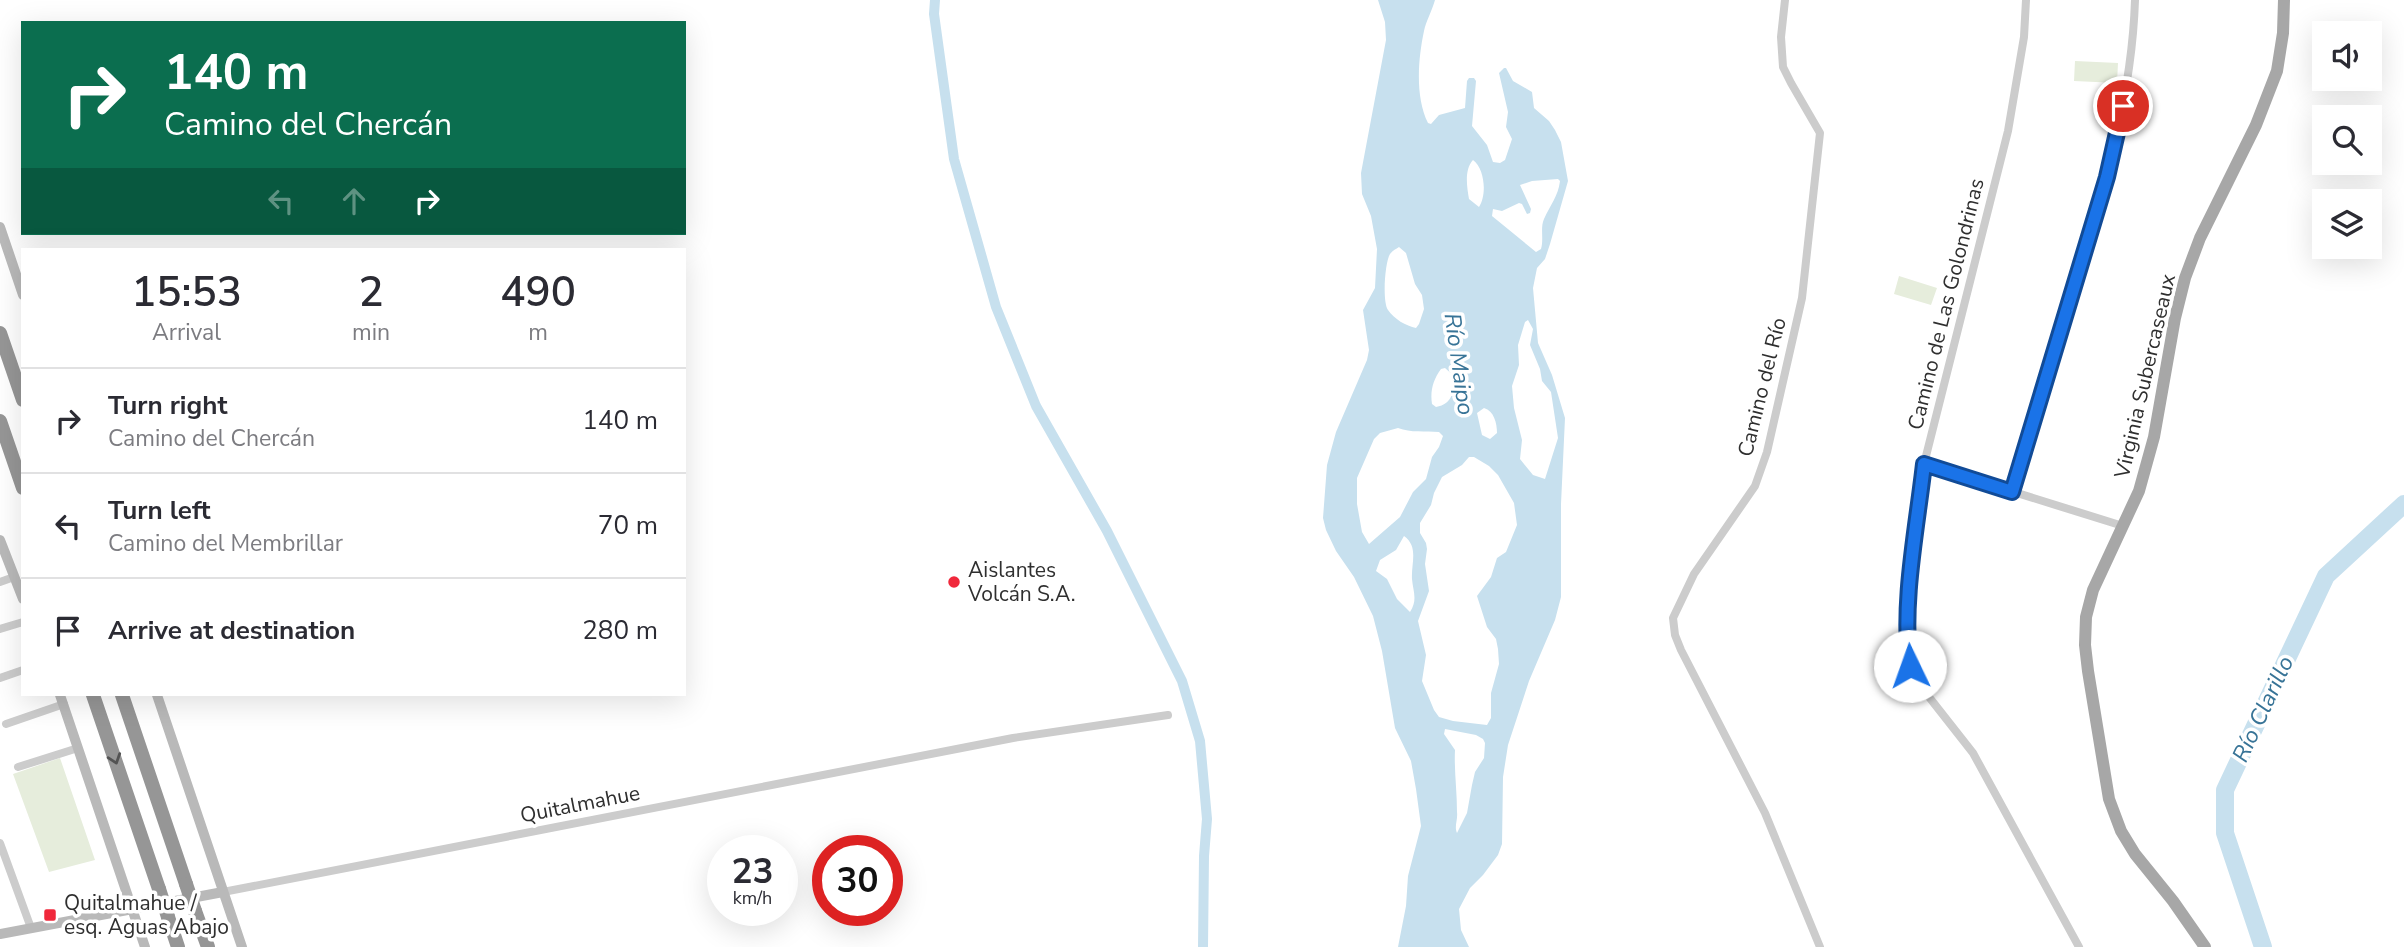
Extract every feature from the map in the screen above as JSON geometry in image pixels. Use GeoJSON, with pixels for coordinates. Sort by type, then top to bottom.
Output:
{"type":"FeatureCollection","features":[{"type":"Feature","properties":{"kind":"highway"},"geometry":{"type":"LineString","coordinates":[[0,332],[21,394]]}},
{"type":"Feature","properties":{"kind":"highway"},"geometry":{"type":"LineString","coordinates":[[0,421],[21,482]]}},
{"type":"Feature","properties":{"kind":"highway"},"geometry":{"type":"LineString","coordinates":[[93,696],[178,947]]}},
{"type":"Feature","properties":{"kind":"highway"},"geometry":{"type":"LineString","coordinates":[[122,696],[208,947]]}},
{"type":"Feature","properties":{"kind":"main road","name":"Virginia Subercaseaux"},"geometry":{"type":"LineString","coordinates":[[2205,947],[2135,854],[2121,831],[2109,799],[2088,671],[2086,617],[2093,590],[2139,491],[2154,437],[2175,318],[2185,278],[2200,238],[2256,125],[2277,71],[2283,33],[2284,0]]}},
{"type":"Feature","properties":{"kind":"main road"},"geometry":{"type":"LineString","coordinates":[[0,227],[21,289]]}},
{"type":"Feature","properties":{"kind":"main road"},"geometry":{"type":"LineString","coordinates":[[0,540],[21,594]]}},
{"type":"Feature","properties":{"kind":"main road"},"geometry":{"type":"LineString","coordinates":[[157,696],[242,947]]}},
{"type":"Feature","properties":{"kind":"main road"},"geometry":{"type":"LineString","coordinates":[[62,699],[145,947]]}},
{"type":"Feature","properties":{"kind":"main road","name":"Quitalmahue"},"geometry":{"type":"LineString","coordinates":[[0,934],[223,892]]}},
{"type":"Feature","properties":{"kind":"street","name":"Camino del Río"},"geometry":{"type":"LineString","coordinates":[[1785,0],[1781,37],[1783,66],[1820,133],[1802,298],[1767,452],[1755,486],[1694,574],[1673,618],[1675,635],[1681,650],[1765,813],[1820,947]]}},
{"type":"Feature","properties":{"kind":"street","name":"Camino de Las Golondrinas"},"geometry":{"type":"LineString","coordinates":[[2026,0],[2024,37],[2008,131],[1924,464],[1910,581],[1908,651],[1910,666],[1929,696],[1973,753],[2079,947]]}},
{"type":"Feature","properties":{"kind":"street"},"geometry":{"type":"LineString","coordinates":[[2012,492],[2107,177],[2123,106],[2134,32],[2135,0]]}},
{"type":"Feature","properties":{"kind":"street"},"geometry":{"type":"LineString","coordinates":[[1924,464],[2123,526]]}},
{"type":"Feature","properties":{"kind":"street"},"geometry":{"type":"LineString","coordinates":[[0,582],[14,577]]}},
{"type":"Feature","properties":{"kind":"street"},"geometry":{"type":"LineString","coordinates":[[0,629],[21,623]]}},
{"type":"Feature","properties":{"kind":"street"},"geometry":{"type":"LineString","coordinates":[[0,678],[21,671]]}},
{"type":"Feature","properties":{"kind":"street"},"geometry":{"type":"LineString","coordinates":[[6,724],[62,699]]}},
{"type":"Feature","properties":{"kind":"street","name":"Quitalmahue"},"geometry":{"type":"LineString","coordinates":[[223,892],[1013,738],[1168,715]]}},
{"type":"Feature","properties":{"kind":"street"},"geometry":{"type":"LineString","coordinates":[[18,767],[78,748]]}},
{"type":"Feature","properties":{"kind":"street"},"geometry":{"type":"LineString","coordinates":[[0,843],[31,928]]}},
{"type":"Feature","properties":{"kind":"green space"},"geometry":{"type":"Polygon","coordinates":[[[2075,61],[2118,63],[2117,83],[2074,81],[2075,61]]]}},
{"type":"Feature","properties":{"kind":"green space"},"geometry":{"type":"Polygon","coordinates":[[[1899,276],[1937,288],[1931,305],[1894,294],[1899,276]]]}},
{"type":"Feature","properties":{"kind":"green space"},"geometry":{"type":"Polygon","coordinates":[[[60,758],[95,860],[49,872],[13,774],[60,758]]]}},
{"type":"Feature","properties":{"kind":"water","name":"Río Maipo"},"geometry":{"type":"Polygon","coordinates":[[[1378,0],[1435,0],[1424,31],[1419,66],[1419,90],[1428,123],[1431,124],[1439,115],[1465,108],[1467,81],[1474,78],[1476,81],[1472,126],[1487,145],[1493,162],[1500,163],[1505,160],[1512,139],[1506,127],[1508,112],[1499,73],[1506,68],[1513,81],[1532,92],[1534,108],[1555,130],[1561,142],[1568,181],[1550,244],[1545,259],[1537,268],[1533,288],[1538,343],[1552,375],[1565,418],[1561,597],[1555,620],[1529,681],[1508,745],[1503,777],[1502,844],[1498,855],[1470,888],[1459,909],[1461,930],[1469,947],[1398,947],[1406,906],[1408,876],[1421,826],[1416,789],[1411,761],[1395,728],[1373,616],[1354,577],[1336,551],[1323,518],[1327,465],[1336,432],[1369,350],[1363,310],[1375,288],[1377,249],[1371,216],[1362,194],[1361,173],[1386,40],[1385,22],[1378,0]],[[1473,160],[1468,169],[1469,199],[1479,207],[1484,182],[1480,169],[1473,160]],[[1532,181],[1520,185],[1531,209],[1530,213],[1527,214],[1519,203],[1502,211],[1493,209],[1492,216],[1536,252],[1541,249],[1543,222],[1560,181],[1532,181]],[[1399,247],[1390,254],[1385,290],[1386,305],[1397,319],[1416,328],[1424,309],[1422,295],[1415,284],[1406,253],[1399,247]],[[1528,320],[1518,345],[1519,365],[1512,386],[1522,440],[1520,459],[1533,475],[1545,479],[1558,438],[1551,392],[1542,381],[1530,345],[1533,329],[1528,320]],[[1445,368],[1441,369],[1431,395],[1432,404],[1436,407],[1449,400],[1453,392],[1454,376],[1445,368]],[[1484,408],[1477,413],[1482,435],[1490,439],[1497,433],[1494,418],[1484,408]],[[1398,428],[1380,433],[1374,439],[1357,478],[1357,504],[1362,532],[1369,544],[1400,517],[1413,492],[1426,479],[1432,457],[1443,436],[1439,432],[1398,428]],[[1469,457],[1462,465],[1442,477],[1431,505],[1420,523],[1420,533],[1427,549],[1425,564],[1429,591],[1418,621],[1426,655],[1422,681],[1439,717],[1487,725],[1491,718],[1491,693],[1499,664],[1498,649],[1496,639],[1487,627],[1477,596],[1491,577],[1497,558],[1506,552],[1517,525],[1514,503],[1498,475],[1474,457],[1469,457]],[[1404,536],[1396,550],[1380,560],[1376,571],[1387,579],[1397,599],[1410,612],[1414,596],[1413,550],[1409,540],[1404,536]],[[1445,729],[1444,734],[1455,750],[1457,833],[1467,813],[1475,772],[1484,758],[1485,743],[1476,735],[1445,729]]]}},
{"type":"Feature","properties":{"kind":"waterway"},"geometry":{"type":"LineString","coordinates":[[935,0],[934,14],[954,159],[996,307],[1036,406],[1107,531],[1182,681],[1200,741],[1207,819],[1203,947]]}},
{"type":"Feature","properties":{"kind":"waterway","name":"Río Clarillo"},"geometry":{"type":"LineString","coordinates":[[2263,947],[2225,833],[2225,790],[2326,576],[2404,504]]}},
{"type":"Feature","properties":{"kind":"place","name":"Aislantes Volcán S.A."},"geometry":{"type":"Point","coordinates":[954,582]}},
{"type":"Feature","properties":{"kind":"place","name":"Quitalmahue / esq. Aguas Abajo"},"geometry":{"type":"Point","coordinates":[50,915]}},
{"type":"Feature","properties":{"kind":"route"},"geometry":{"type":"LineString","coordinates":[[1910,666],[1910,581],[1924,464],[2012,492],[2107,177],[2123,106]]}}]}
